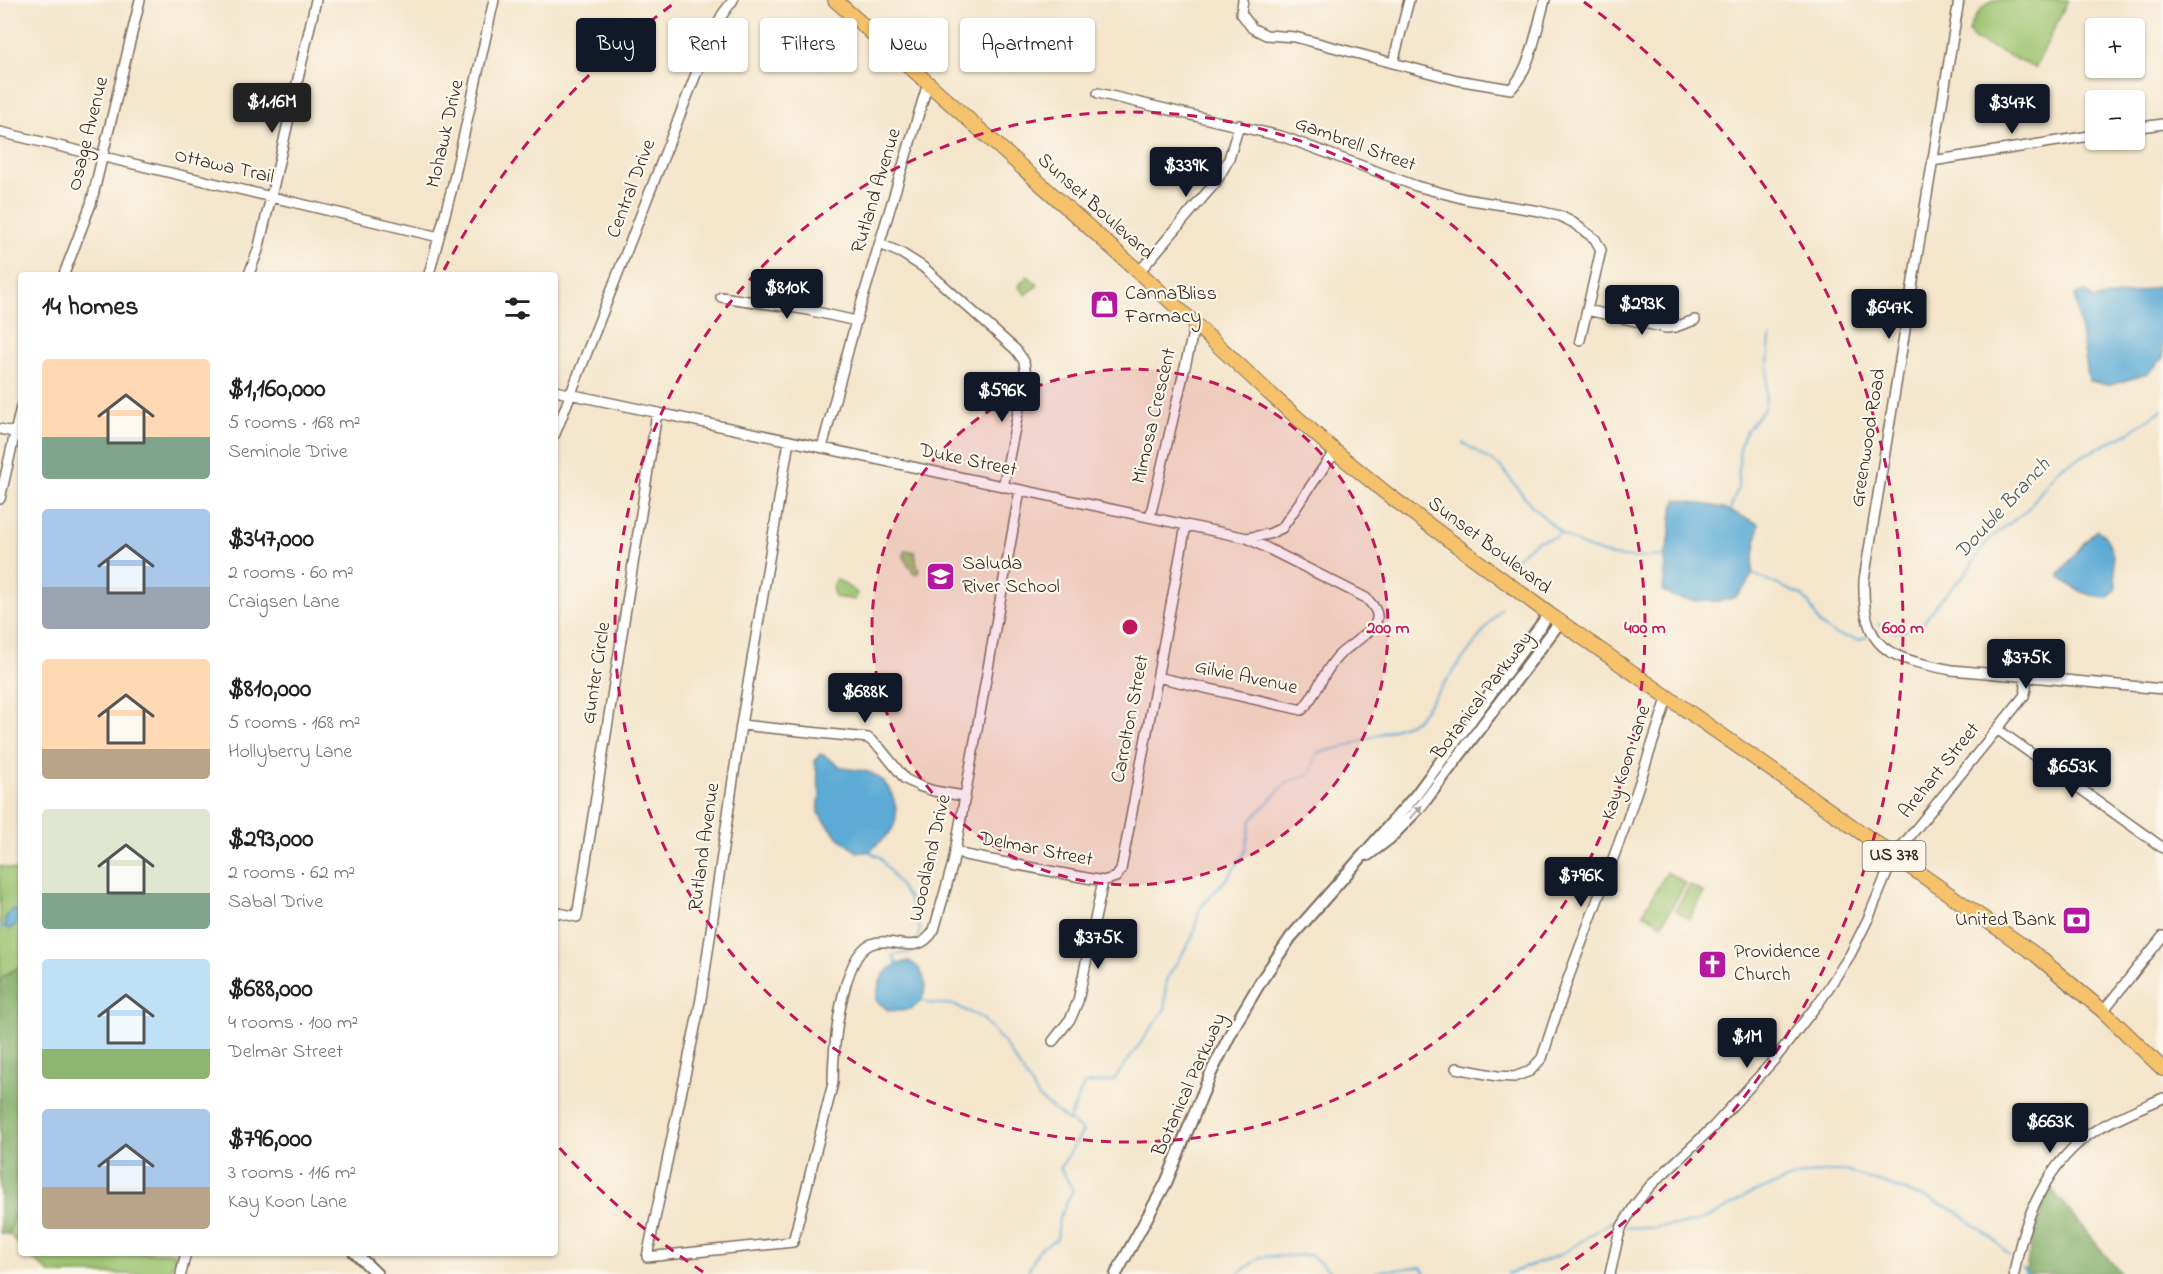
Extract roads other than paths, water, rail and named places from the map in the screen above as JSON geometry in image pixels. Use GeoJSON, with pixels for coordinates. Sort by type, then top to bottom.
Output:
{"type":"FeatureCollection","features":[{"type":"Feature","properties":{"kind":"main road","name":"Sunset Boulevard"},"geometry":{"type":"LineString","coordinates":[[835,0],[1337,453],[1387,494],[1555,618],[2036,955],[2103,1011],[2163,1069]]}},
{"type":"Feature","properties":{"kind":"street","name":"Osage Avenue"},"geometry":{"type":"LineString","coordinates":[[65,272],[91,204],[140,0]]}},
{"type":"Feature","properties":{"kind":"street"},"geometry":{"type":"LineString","coordinates":[[250,272],[258,250],[271,197],[316,0]]}},
{"type":"Feature","properties":{"kind":"street","name":"Mohawk Drive"},"geometry":{"type":"LineString","coordinates":[[430,272],[452,188],[494,0]]}},
{"type":"Feature","properties":{"kind":"street","name":"Central Drive"},"geometry":{"type":"LineString","coordinates":[[570,394],[633,239],[705,51],[722,15],[733,0]]}},
{"type":"Feature","properties":{"kind":"street"},"geometry":{"type":"LineString","coordinates":[[1243,0],[1241,13],[1252,28],[1266,35],[1295,36],[1457,80],[1511,89],[1520,80],[1528,60],[1545,0]]}},
{"type":"Feature","properties":{"kind":"street"},"geometry":{"type":"LineString","coordinates":[[1392,63],[1409,0]]}},
{"type":"Feature","properties":{"kind":"street","name":"Greenwood Road"},"geometry":{"type":"LineString","coordinates":[[1959,0],[1864,580],[1863,604],[1871,632],[1887,650],[1897,656],[1918,664],[1952,670],[2025,677]]}},
{"type":"Feature","properties":{"kind":"street","name":"Rutland Avenue"},"geometry":{"type":"LineString","coordinates":[[822,448],[856,321],[928,83]]}},
{"type":"Feature","properties":{"kind":"street","name":"Gambrell Street"},"geometry":{"type":"LineString","coordinates":[[1098,93],[1239,125],[1314,147],[1416,186],[1465,199],[1560,216],[1595,239],[1601,250],[1587,310]]}},
{"type":"Feature","properties":{"kind":"street"},"geometry":{"type":"LineString","coordinates":[[2145,126],[2163,124]]}},
{"type":"Feature","properties":{"kind":"street"},"geometry":{"type":"LineString","coordinates":[[1139,272],[1216,182],[1229,159],[1239,125]]}},
{"type":"Feature","properties":{"kind":"street","name":"Ottawa Trail"},"geometry":{"type":"LineString","coordinates":[[0,132],[439,237]]}},
{"type":"Feature","properties":{"kind":"street"},"geometry":{"type":"LineString","coordinates":[[1932,161],[2085,137]]}},
{"type":"Feature","properties":{"kind":"street"},"geometry":{"type":"LineString","coordinates":[[880,244],[901,253],[923,267],[1016,350],[1024,361],[1027,383],[1019,408],[1003,487]]}},
{"type":"Feature","properties":{"kind":"street"},"geometry":{"type":"LineString","coordinates":[[721,297],[803,309],[856,321]]}},
{"type":"Feature","properties":{"kind":"street"},"geometry":{"type":"LineString","coordinates":[[1580,340],[1587,310],[1666,328],[1695,320]]}},
{"type":"Feature","properties":{"kind":"street","name":"Mimosa Crescent"},"geometry":{"type":"LineString","coordinates":[[1150,517],[1195,324]]}},
{"type":"Feature","properties":{"kind":"street","name":"Duke Street"},"geometry":{"type":"LineString","coordinates":[[558,392],[1247,538],[1269,534],[1282,528],[1328,461],[1337,453]]}},
{"type":"Feature","properties":{"kind":"street"},"geometry":{"type":"LineString","coordinates":[[558,426],[570,394]]}},
{"type":"Feature","properties":{"kind":"street","name":"Gunter Circle"},"geometry":{"type":"LineString","coordinates":[[558,913],[577,917],[657,413]]}},
{"type":"Feature","properties":{"kind":"street"},"geometry":{"type":"LineString","coordinates":[[0,429],[18,433],[0,499]]}},
{"type":"Feature","properties":{"kind":"street","name":"Rutland Avenue"},"geometry":{"type":"LineString","coordinates":[[789,441],[741,725],[701,999],[647,1257],[793,1242]]}},
{"type":"Feature","properties":{"kind":"street","name":"Woodland Drive"},"geometry":{"type":"LineString","coordinates":[[793,1242],[833,1083],[833,1056],[841,1006],[853,965],[865,948],[872,944],[922,943],[930,937],[934,930],[955,850],[1020,490]]}},
{"type":"Feature","properties":{"kind":"street","name":"Carrolton Street"},"geometry":{"type":"LineString","coordinates":[[1125,850],[1186,525]]}},
{"type":"Feature","properties":{"kind":"street","name":"Gilvie Avenue"},"geometry":{"type":"LineString","coordinates":[[1157,677],[1302,710],[1338,657],[1358,639],[1370,632],[1377,621],[1377,613],[1366,598],[1247,538]]}},
{"type":"Feature","properties":{"kind":"street","name":"Botanical Parkway"},"geometry":{"type":"LineString","coordinates":[[1116,1274],[1166,1183],[1211,1073],[1235,1025],[1261,981],[1292,937],[1416,795],[1555,618]]}},
{"type":"Feature","properties":{"kind":"street"},"geometry":{"type":"LineString","coordinates":[[2025,677],[2163,690]]}},
{"type":"Feature","properties":{"kind":"street","name":"Arehart Street"},"geometry":{"type":"LineString","coordinates":[[1610,1274],[1618,1238],[1635,1205],[1650,1186],[1713,1127],[1774,1060],[1820,1001],[1850,955],[1868,919],[1894,856],[2024,696],[2025,677]]}},
{"type":"Feature","properties":{"kind":"street","name":"Kay Koon Lane"},"geometry":{"type":"LineString","coordinates":[[1456,1068],[1514,1077],[1530,1071],[1542,1058],[1568,979],[1628,822],[1668,696]]}},
{"type":"Feature","properties":{"kind":"street"},"geometry":{"type":"LineString","coordinates":[[741,725],[868,738],[880,748],[905,779],[934,791],[964,796]]}},
{"type":"Feature","properties":{"kind":"street"},"geometry":{"type":"LineString","coordinates":[[1997,729],[2163,848]]}},
{"type":"Feature","properties":{"kind":"street","name":"Delmar Street"},"geometry":{"type":"LineString","coordinates":[[955,850],[965,855],[1103,881],[1116,877],[1121,870],[1125,850]]}},
{"type":"Feature","properties":{"kind":"street"},"geometry":{"type":"LineString","coordinates":[[1053,1041],[1071,1018],[1078,1001],[1103,881]]}},
{"type":"Feature","properties":{"kind":"street"},"geometry":{"type":"LineString","coordinates":[[2103,1011],[2163,936]]}},
{"type":"Feature","properties":{"kind":"street"},"geometry":{"type":"LineString","coordinates":[[2014,1274],[2025,1224],[2038,1196],[2064,1157],[2097,1130],[2163,1098]]}},
{"type":"Feature","properties":{"kind":"street"},"geometry":{"type":"LineString","coordinates":[[181,1274],[185,1256]]}},
{"type":"Feature","properties":{"kind":"street"},"geometry":{"type":"LineString","coordinates":[[358,1256],[377,1274]]}},
{"type":"Feature","properties":{"kind":"water"},"geometry":{"type":"Polygon","coordinates":[[[2162,285],[2163,358],[2147,374],[2110,385],[2089,381],[2075,295],[2086,292],[2093,299],[2133,293],[2162,285]]]}},
{"type":"Feature","properties":{"kind":"water"},"geometry":{"type":"Polygon","coordinates":[[[1677,499],[1723,508],[1759,524],[1753,574],[1736,596],[1720,601],[1699,601],[1678,598],[1663,591],[1666,564],[1664,556],[1669,542],[1672,512],[1677,499]]]}},
{"type":"Feature","properties":{"kind":"water"},"geometry":{"type":"Polygon","coordinates":[[[2097,530],[2108,541],[2113,556],[2116,588],[2108,598],[2081,591],[2059,575],[2097,530]]]}},
{"type":"Feature","properties":{"kind":"water"},"geometry":{"type":"Polygon","coordinates":[[[820,754],[844,768],[871,773],[890,791],[896,808],[894,824],[888,835],[870,852],[857,852],[837,836],[818,813],[820,794],[815,761],[820,754]]]}},
{"type":"Feature","properties":{"kind":"water"},"geometry":{"type":"Polygon","coordinates":[[[12,909],[18,911],[18,920],[13,927],[8,929],[5,927],[5,918],[12,909]]]}},
{"type":"Feature","properties":{"kind":"water"},"geometry":{"type":"Polygon","coordinates":[[[908,961],[916,966],[925,983],[921,1001],[903,1011],[888,1010],[876,1000],[881,979],[893,966],[908,961]]]}},
{"type":"Feature","properties":{"kind":"waterway"},"geometry":{"type":"LineString","coordinates":[[1730,510],[1738,488],[1740,445],[1747,430],[1765,407],[1770,337]]}},
{"type":"Feature","properties":{"kind":"waterway","name":"Double Branch"},"geometry":{"type":"LineString","coordinates":[[1878,624],[1895,632],[1920,628],[1936,604],[1965,574],[1989,539],[2026,511],[2059,468],[2130,432],[2163,409]]}},
{"type":"Feature","properties":{"kind":"waterway"},"geometry":{"type":"LineString","coordinates":[[1463,443],[1500,466],[1531,505],[1562,534],[1583,546],[1612,556],[1633,558],[1664,556]]}},
{"type":"Feature","properties":{"kind":"waterway","name":"Double Branch"},"geometry":{"type":"LineString","coordinates":[[1514,560],[1536,541],[1556,537],[1560,532]]}},
{"type":"Feature","properties":{"kind":"waterway","name":"Double Branch"},"geometry":{"type":"LineString","coordinates":[[1753,574],[1801,595],[1809,603],[1819,623],[1834,634],[1859,640],[1866,637]]}},
{"type":"Feature","properties":{"kind":"waterway","name":"Double Branch"},"geometry":{"type":"LineString","coordinates":[[1083,1131],[1069,1120],[1084,1084],[1113,1081],[1165,1009],[1166,980],[1192,938],[1200,908],[1228,877],[1245,852],[1251,820],[1287,782],[1310,775],[1317,753],[1344,747],[1416,721],[1501,608]]}},
{"type":"Feature","properties":{"kind":"waterway"},"geometry":{"type":"LineString","coordinates":[[867,851],[880,857],[909,899],[920,929],[918,937]]}},
{"type":"Feature","properties":{"kind":"waterway"},"geometry":{"type":"LineString","coordinates":[[0,929],[4,925]]}},
{"type":"Feature","properties":{"kind":"waterway"},"geometry":{"type":"LineString","coordinates":[[897,964],[893,955],[913,952]]}},
{"type":"Feature","properties":{"kind":"waterway"},"geometry":{"type":"LineString","coordinates":[[921,999],[927,1003],[954,1005],[982,1018],[1004,1043],[1040,1099],[1068,1121]]}},
{"type":"Feature","properties":{"kind":"waterway","name":"Double Branch"},"geometry":{"type":"LineString","coordinates":[[1027,1274],[1039,1249],[1057,1239],[1059,1218],[1073,1190],[1060,1168],[1083,1131]]}},
{"type":"Feature","properties":{"kind":"waterway"},"geometry":{"type":"LineString","coordinates":[[1627,1227],[1651,1228],[1694,1223],[1718,1213],[1748,1195],[1797,1176],[1826,1171],[1846,1171],[1929,1199],[1956,1211],[1993,1239],[2010,1256]]}},
{"type":"Feature","properties":{"kind":"waterway"},"geometry":{"type":"LineString","coordinates":[[1507,1274],[1560,1255],[1611,1222],[1620,1226]]}},
{"type":"Feature","properties":{"kind":"waterway"},"geometry":{"type":"LineString","coordinates":[[1238,1274],[1260,1257],[1311,1255],[1333,1274]]}},
{"type":"Feature","properties":{"kind":"waterway"},"geometry":{"type":"LineString","coordinates":[[1374,1274],[1380,1271],[1421,1267],[1425,1274]]}},
{"type":"Feature","properties":{"kind":"waterway"},"geometry":{"type":"LineString","coordinates":[[2022,1268],[2027,1274]]}},
{"type":"Feature","properties":{"kind":"place","name":"CannaBliss Farmacy"},"geometry":{"type":"Point","coordinates":[1104,305]}},
{"type":"Feature","properties":{"kind":"place","name":"Saluda River School"},"geometry":{"type":"Point","coordinates":[941,576]}},
{"type":"Feature","properties":{"kind":"place","name":"United Bank"},"geometry":{"type":"Point","coordinates":[2077,920]}},
{"type":"Feature","properties":{"kind":"place","name":"Providence Church"},"geometry":{"type":"Point","coordinates":[1713,964]}}]}
